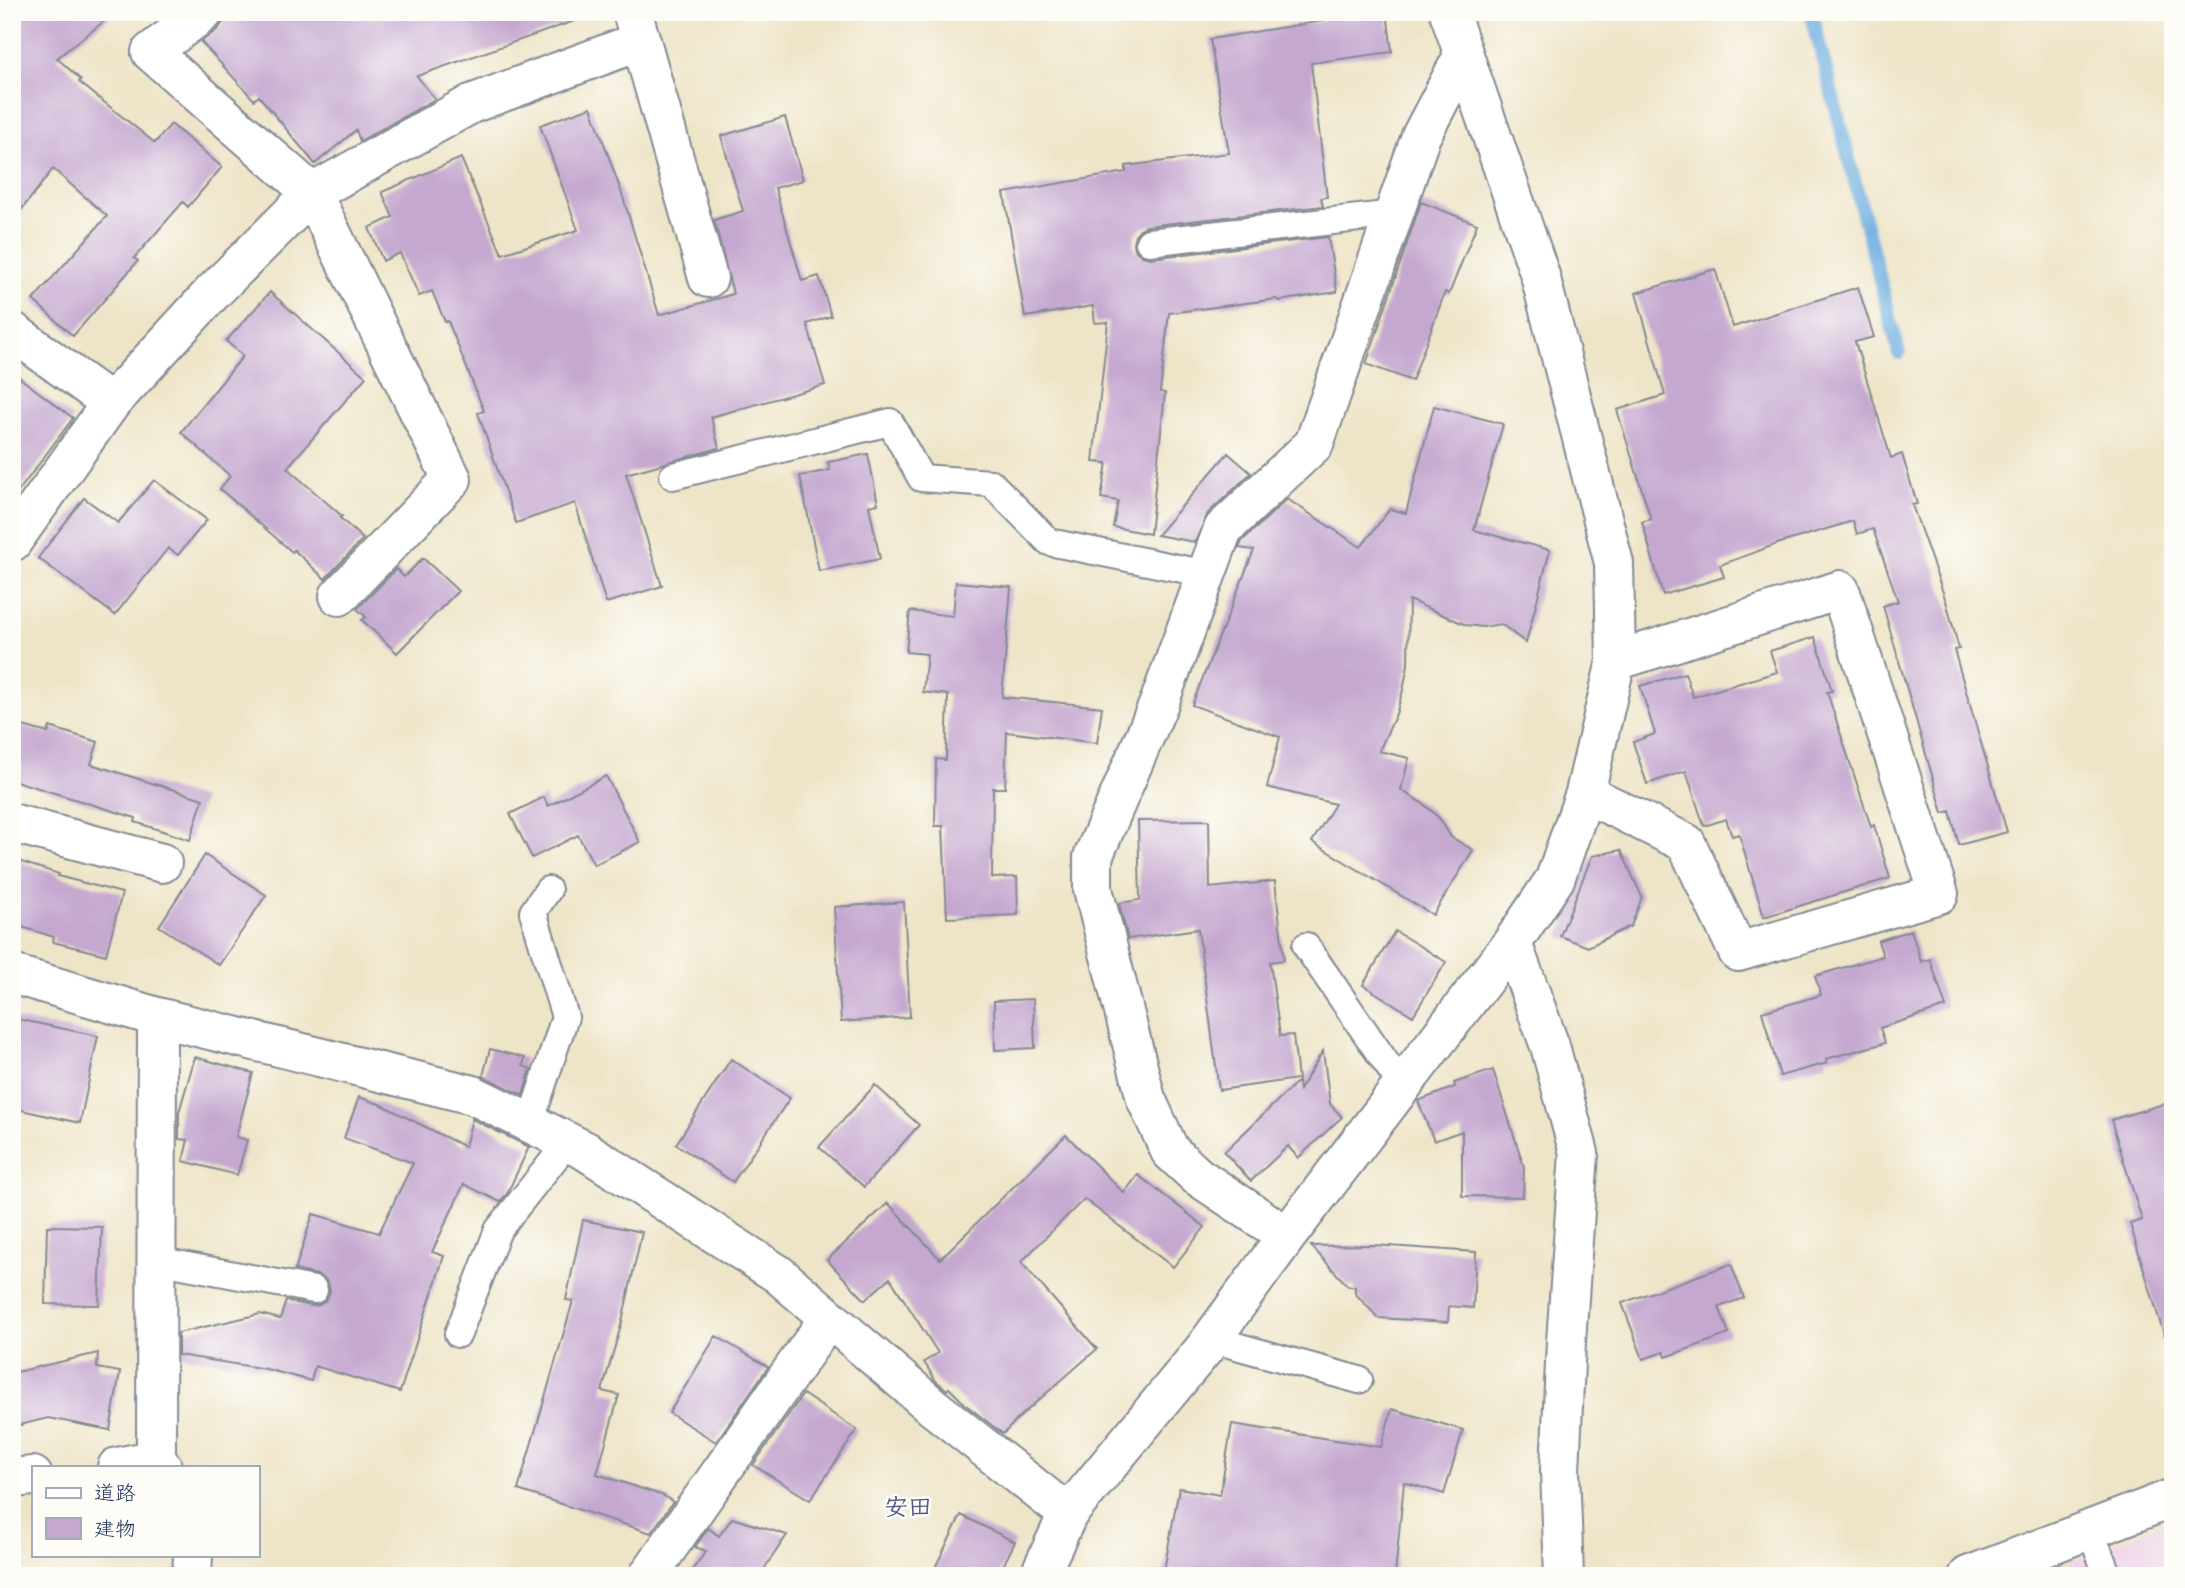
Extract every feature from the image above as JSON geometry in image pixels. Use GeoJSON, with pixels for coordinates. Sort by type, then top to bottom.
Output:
{"type":"FeatureCollection","features":[{"type":"Feature","properties":{"kind":"street"},"geometry":{"type":"LineString","coordinates":[[204,12],[151,52],[312,193],[452,479],[340,596]]}},
{"type":"Feature","properties":{"kind":"street"},"geometry":{"type":"LineString","coordinates":[[1039,1576],[1068,1514],[1211,1339],[1512,943],[1555,879],[1585,793],[1616,661],[1614,563],[1540,275],[1449,12]]}},
{"type":"Feature","properties":{"kind":"street"},"geometry":{"type":"LineString","coordinates":[[12,542],[111,403],[212,293],[312,193],[471,104],[636,27],[708,278]]}},
{"type":"Feature","properties":{"kind":"street"},"geometry":{"type":"LineString","coordinates":[[1287,1236],[1197,1176],[1170,1152],[1146,1099],[1093,889],[1093,857],[1158,704],[1223,529],[1314,444],[1421,136],[1463,57]]}},
{"type":"Feature","properties":{"kind":"street"},"geometry":{"type":"LineString","coordinates":[[12,331],[111,403]]}},
{"type":"Feature","properties":{"kind":"street"},"geometry":{"type":"LineString","coordinates":[[1585,793],[1686,844],[1738,952],[1939,894],[1840,590],[1616,661]]}},
{"type":"Feature","properties":{"kind":"street"},"geometry":{"type":"LineString","coordinates":[[12,823],[162,863]]}},
{"type":"Feature","properties":{"kind":"street"},"geometry":{"type":"LineString","coordinates":[[1512,943],[1550,1046],[1579,1153],[1560,1471],[1564,1576]]}},
{"type":"Feature","properties":{"kind":"street"},"geometry":{"type":"LineString","coordinates":[[12,974],[157,1017],[473,1095],[586,1151],[778,1274],[933,1407],[1068,1514]]}},
{"type":"Feature","properties":{"kind":"street"},"geometry":{"type":"LineString","coordinates":[[128,1466],[159,1463],[157,1017]]}},
{"type":"Feature","properties":{"kind":"street"},"geometry":{"type":"LineString","coordinates":[[649,1576],[829,1318]]}},
{"type":"Feature","properties":{"kind":"street"},"geometry":{"type":"LineString","coordinates":[[12,1478],[32,1476]]}},
{"type":"Feature","properties":{"kind":"street"},"geometry":{"type":"LineString","coordinates":[[1968,1576],[2173,1498]]}},
{"type":"Feature","properties":{"kind":"street"},"geometry":{"type":"LineString","coordinates":[[192,1576],[193,1556]]}},
{"type":"Feature","properties":{"kind":"lane"},"geometry":{"type":"LineString","coordinates":[[1149,242],[1394,214]]}},
{"type":"Feature","properties":{"kind":"lane"},"geometry":{"type":"LineString","coordinates":[[673,476],[890,422],[921,478],[991,483],[1049,542],[1207,574]]}},
{"type":"Feature","properties":{"kind":"lane"},"geometry":{"type":"LineString","coordinates":[[530,1123],[565,1017],[533,912],[548,890]]}},
{"type":"Feature","properties":{"kind":"lane"},"geometry":{"type":"LineString","coordinates":[[1306,946],[1402,1086]]}},
{"type":"Feature","properties":{"kind":"lane"},"geometry":{"type":"LineString","coordinates":[[458,1334],[498,1230],[568,1142]]}},
{"type":"Feature","properties":{"kind":"lane"},"geometry":{"type":"LineString","coordinates":[[156,1260],[314,1290]]}},
{"type":"Feature","properties":{"kind":"lane"},"geometry":{"type":"LineString","coordinates":[[1211,1339],[1359,1381]]}},
{"type":"Feature","properties":{"kind":"lane"},"geometry":{"type":"LineString","coordinates":[[2090,1530],[2108,1576]]}},
{"type":"Feature","properties":{"kind":"shaded area"},"geometry":{"type":"Polygon","coordinates":[[[2173,1520],[2173,1576],[2040,1576],[2150,1528],[2173,1520]]]}},
{"type":"Feature","properties":{"kind":"building"},"geometry":{"type":"Polygon","coordinates":[[[12,12],[116,12],[57,58],[81,80],[79,82],[155,143],[171,124],[222,167],[188,207],[183,202],[134,258],[138,261],[73,336],[33,300],[107,216],[53,169],[12,222],[12,12]]]}},
{"type":"Feature","properties":{"kind":"building"},"geometry":{"type":"Polygon","coordinates":[[[225,12],[582,12],[583,18],[417,76],[435,99],[360,141],[356,130],[315,164],[259,96],[254,100],[201,42],[218,29],[224,21],[225,12]]]}},
{"type":"Feature","properties":{"kind":"building"},"geometry":{"type":"Polygon","coordinates":[[[1387,12],[1392,52],[1311,63],[1327,197],[1321,198],[1323,206],[1147,226],[1135,235],[1133,243],[1136,251],[1151,258],[1328,237],[1337,292],[1169,313],[1160,392],[1165,393],[1150,534],[1113,527],[1118,501],[1101,498],[1107,463],[1093,462],[1108,322],[1095,323],[1093,306],[1025,317],[1004,193],[1126,172],[1126,166],[1229,153],[1210,39],[1323,21],[1322,16],[1387,12]]]}},
{"type":"Feature","properties":{"kind":"building"},"geometry":{"type":"Polygon","coordinates":[[[591,107],[623,197],[659,315],[733,294],[714,220],[743,211],[721,136],[785,117],[803,180],[775,188],[802,281],[819,276],[831,316],[807,324],[825,385],[711,417],[719,448],[626,474],[662,586],[606,603],[575,503],[516,523],[478,413],[484,411],[448,321],[445,322],[432,291],[419,296],[400,253],[383,261],[369,228],[393,217],[382,192],[461,158],[502,254],[578,230],[540,125],[591,107]]]}},
{"type":"Feature","properties":{"kind":"building"},"geometry":{"type":"Polygon","coordinates":[[[1421,202],[1477,224],[1449,294],[1445,292],[1412,381],[1366,364],[1421,202]]]}},
{"type":"Feature","properties":{"kind":"building"},"geometry":{"type":"Polygon","coordinates":[[[1715,269],[1733,327],[1858,287],[1874,337],[1855,342],[1891,458],[1902,454],[1917,504],[1912,505],[1946,601],[1959,649],[1954,650],[2007,832],[1959,845],[1950,811],[1943,813],[1883,606],[1898,601],[1873,529],[1857,534],[1853,521],[1777,544],[1720,565],[1724,577],[1663,595],[1642,522],[1651,519],[1617,410],[1665,395],[1636,293],[1715,269]]]}},
{"type":"Feature","properties":{"kind":"building"},"geometry":{"type":"Polygon","coordinates":[[[270,292],[366,377],[287,468],[342,516],[340,518],[363,539],[325,579],[220,489],[230,476],[181,432],[243,356],[226,341],[270,292]]]}},
{"type":"Feature","properties":{"kind":"building"},"geometry":{"type":"Polygon","coordinates":[[[12,372],[73,418],[12,500],[12,372]]]}},
{"type":"Feature","properties":{"kind":"building"},"geometry":{"type":"Polygon","coordinates":[[[1434,406],[1503,424],[1474,530],[1550,550],[1526,643],[1501,624],[1483,627],[1466,625],[1409,600],[1408,665],[1396,714],[1379,751],[1409,758],[1401,790],[1425,805],[1440,819],[1451,837],[1473,850],[1433,915],[1312,842],[1335,804],[1267,787],[1280,737],[1192,705],[1254,550],[1239,548],[1242,541],[1287,499],[1361,547],[1390,509],[1406,513],[1434,406]]]}},
{"type":"Feature","properties":{"kind":"building"},"geometry":{"type":"Polygon","coordinates":[[[1228,453],[1251,473],[1208,513],[1195,542],[1157,535],[1228,453]]]}},
{"type":"Feature","properties":{"kind":"building"},"geometry":{"type":"Polygon","coordinates":[[[868,454],[878,504],[869,506],[880,559],[819,571],[800,476],[830,470],[828,462],[868,454]]]}},
{"type":"Feature","properties":{"kind":"building"},"geometry":{"type":"Polygon","coordinates":[[[154,480],[207,520],[178,555],[168,548],[115,615],[38,558],[84,498],[118,523],[154,480]]]}},
{"type":"Feature","properties":{"kind":"building"},"geometry":{"type":"Polygon","coordinates":[[[423,558],[458,591],[397,653],[362,620],[366,617],[357,609],[396,569],[404,577],[423,558]]]}},
{"type":"Feature","properties":{"kind":"building"},"geometry":{"type":"Polygon","coordinates":[[[956,582],[1011,587],[1002,697],[1102,707],[1097,743],[1007,732],[1005,788],[993,788],[992,878],[1017,877],[1018,915],[947,918],[943,826],[935,826],[936,759],[946,760],[948,695],[923,692],[927,654],[906,652],[910,611],[953,616],[956,582]]]}},
{"type":"Feature","properties":{"kind":"building"},"geometry":{"type":"Polygon","coordinates":[[[1815,637],[1832,691],[1827,692],[1890,878],[1764,917],[1739,834],[1732,836],[1726,819],[1704,826],[1686,771],[1647,784],[1633,742],[1655,734],[1640,686],[1685,673],[1693,697],[1777,672],[1770,651],[1815,637]]]}},
{"type":"Feature","properties":{"kind":"building"},"geometry":{"type":"Polygon","coordinates":[[[12,723],[48,733],[50,727],[98,742],[91,764],[203,799],[190,840],[135,822],[136,818],[12,780],[12,723]]]}},
{"type":"Feature","properties":{"kind":"building"},"geometry":{"type":"Polygon","coordinates":[[[606,776],[640,842],[594,865],[578,835],[532,858],[510,814],[544,797],[548,806],[606,776]]]}},
{"type":"Feature","properties":{"kind":"building"},"geometry":{"type":"Polygon","coordinates":[[[1209,820],[1210,888],[1275,881],[1284,960],[1270,962],[1280,1036],[1293,1035],[1298,1079],[1219,1090],[1198,929],[1128,939],[1119,903],[1140,900],[1138,821],[1209,820]]]}},
{"type":"Feature","properties":{"kind":"building"},"geometry":{"type":"Polygon","coordinates":[[[1621,850],[1642,897],[1631,926],[1588,947],[1560,936],[1592,856],[1621,850]]]}},
{"type":"Feature","properties":{"kind":"building"},"geometry":{"type":"Polygon","coordinates":[[[205,855],[266,895],[219,965],[159,926],[205,855]]]}},
{"type":"Feature","properties":{"kind":"building"},"geometry":{"type":"Polygon","coordinates":[[[12,859],[59,874],[58,876],[122,893],[106,955],[53,942],[54,937],[12,924],[12,859]]]}},
{"type":"Feature","properties":{"kind":"building"},"geometry":{"type":"Polygon","coordinates":[[[904,902],[910,1017],[841,1022],[834,907],[904,902]]]}},
{"type":"Feature","properties":{"kind":"building"},"geometry":{"type":"Polygon","coordinates":[[[1911,930],[1921,962],[1930,959],[1946,1007],[1880,1028],[1885,1043],[1826,1059],[1827,1063],[1780,1076],[1762,1012],[1821,995],[1815,976],[1883,956],[1878,941],[1911,930]]]}},
{"type":"Feature","properties":{"kind":"building"},"geometry":{"type":"Polygon","coordinates":[[[1395,931],[1446,962],[1413,1016],[1363,985],[1395,931]]]}},
{"type":"Feature","properties":{"kind":"building"},"geometry":{"type":"Polygon","coordinates":[[[1033,999],[1035,1048],[995,1050],[994,1001],[1033,999]]]}},
{"type":"Feature","properties":{"kind":"building"},"geometry":{"type":"Polygon","coordinates":[[[12,1018],[98,1036],[80,1123],[12,1108],[12,1018]]]}},
{"type":"Feature","properties":{"kind":"building"},"geometry":{"type":"Polygon","coordinates":[[[490,1049],[525,1058],[523,1066],[531,1069],[523,1095],[483,1076],[490,1049]]]}},
{"type":"Feature","properties":{"kind":"building"},"geometry":{"type":"Polygon","coordinates":[[[1323,1051],[1330,1104],[1342,1117],[1298,1158],[1288,1146],[1251,1181],[1224,1152],[1298,1081],[1299,1090],[1323,1051]]]}},
{"type":"Feature","properties":{"kind":"building"},"geometry":{"type":"Polygon","coordinates":[[[195,1057],[253,1073],[236,1137],[247,1140],[237,1175],[183,1161],[188,1140],[179,1139],[179,1112],[195,1057]]]}},
{"type":"Feature","properties":{"kind":"building"},"geometry":{"type":"Polygon","coordinates":[[[731,1059],[790,1098],[733,1182],[676,1144],[731,1059]]]}},
{"type":"Feature","properties":{"kind":"building"},"geometry":{"type":"Polygon","coordinates":[[[1493,1070],[1524,1167],[1523,1197],[1462,1196],[1462,1131],[1434,1141],[1418,1101],[1455,1087],[1454,1083],[1493,1070]]]}},
{"type":"Feature","properties":{"kind":"building"},"geometry":{"type":"Polygon","coordinates":[[[875,1085],[919,1125],[864,1187],[819,1147],[875,1085]]]}},
{"type":"Feature","properties":{"kind":"building"},"geometry":{"type":"Polygon","coordinates":[[[359,1097],[382,1105],[465,1147],[472,1119],[529,1147],[507,1194],[500,1202],[464,1184],[432,1252],[444,1256],[400,1392],[315,1366],[311,1381],[266,1369],[178,1355],[178,1333],[260,1314],[280,1319],[286,1301],[312,1306],[325,1301],[330,1292],[325,1279],[295,1270],[313,1214],[379,1233],[413,1163],[344,1138],[359,1097]]]}},
{"type":"Feature","properties":{"kind":"building"},"geometry":{"type":"Polygon","coordinates":[[[2173,1101],[2173,1334],[2164,1335],[2130,1224],[2142,1220],[2111,1120],[2173,1101]]]}},
{"type":"Feature","properties":{"kind":"building"},"geometry":{"type":"Polygon","coordinates":[[[1066,1135],[1124,1193],[1138,1175],[1205,1227],[1173,1267],[1084,1199],[1021,1262],[1097,1349],[1003,1434],[949,1388],[947,1390],[936,1381],[924,1362],[938,1353],[890,1278],[865,1300],[827,1260],[888,1203],[940,1259],[1066,1135]]]}},
{"type":"Feature","properties":{"kind":"building"},"geometry":{"type":"Polygon","coordinates":[[[583,1220],[642,1232],[622,1322],[602,1391],[619,1395],[597,1474],[664,1496],[673,1502],[651,1533],[518,1490],[573,1301],[566,1300],[583,1220]]]}},
{"type":"Feature","properties":{"kind":"building"},"geometry":{"type":"Polygon","coordinates":[[[47,1226],[102,1227],[99,1305],[45,1304],[47,1226]]]}},
{"type":"Feature","properties":{"kind":"building"},"geometry":{"type":"Polygon","coordinates":[[[1374,1245],[1476,1252],[1473,1308],[1449,1306],[1448,1322],[1378,1318],[1355,1293],[1355,1286],[1348,1286],[1311,1246],[1374,1245]]]}},
{"type":"Feature","properties":{"kind":"building"},"geometry":{"type":"Polygon","coordinates":[[[1731,1264],[1744,1298],[1719,1307],[1729,1334],[1666,1357],[1664,1352],[1643,1359],[1622,1303],[1731,1264]]]}},
{"type":"Feature","properties":{"kind":"building"},"geometry":{"type":"Polygon","coordinates":[[[716,1336],[768,1367],[716,1442],[669,1413],[716,1336]]]}},
{"type":"Feature","properties":{"kind":"building"},"geometry":{"type":"Polygon","coordinates":[[[98,1353],[97,1368],[120,1372],[110,1430],[48,1418],[12,1427],[12,1373],[98,1353]]]}},
{"type":"Feature","properties":{"kind":"building"},"geometry":{"type":"Polygon","coordinates":[[[803,1394],[857,1430],[810,1500],[753,1465],[803,1394]]]}},
{"type":"Feature","properties":{"kind":"building"},"geometry":{"type":"Polygon","coordinates":[[[1392,1409],[1463,1430],[1444,1494],[1404,1482],[1395,1575],[1310,1568],[1309,1576],[1163,1576],[1179,1488],[1220,1495],[1232,1424],[1381,1447],[1392,1409]]]}},
{"type":"Feature","properties":{"kind":"building"},"geometry":{"type":"Polygon","coordinates":[[[961,1515],[1015,1542],[998,1576],[931,1576],[961,1515]]]}},
{"type":"Feature","properties":{"kind":"building"},"geometry":{"type":"Polygon","coordinates":[[[732,1518],[787,1535],[764,1569],[774,1576],[688,1576],[706,1551],[695,1547],[708,1528],[719,1536],[732,1518]]]}},
{"type":"Feature","properties":{"kind":"waterway"},"geometry":{"type":"LineString","coordinates":[[1811,12],[1899,353]]}},
{"type":"Feature","properties":{"kind":"district","name":"安田"},"geometry":{"type":"Point","coordinates":[908,1507]}}]}
